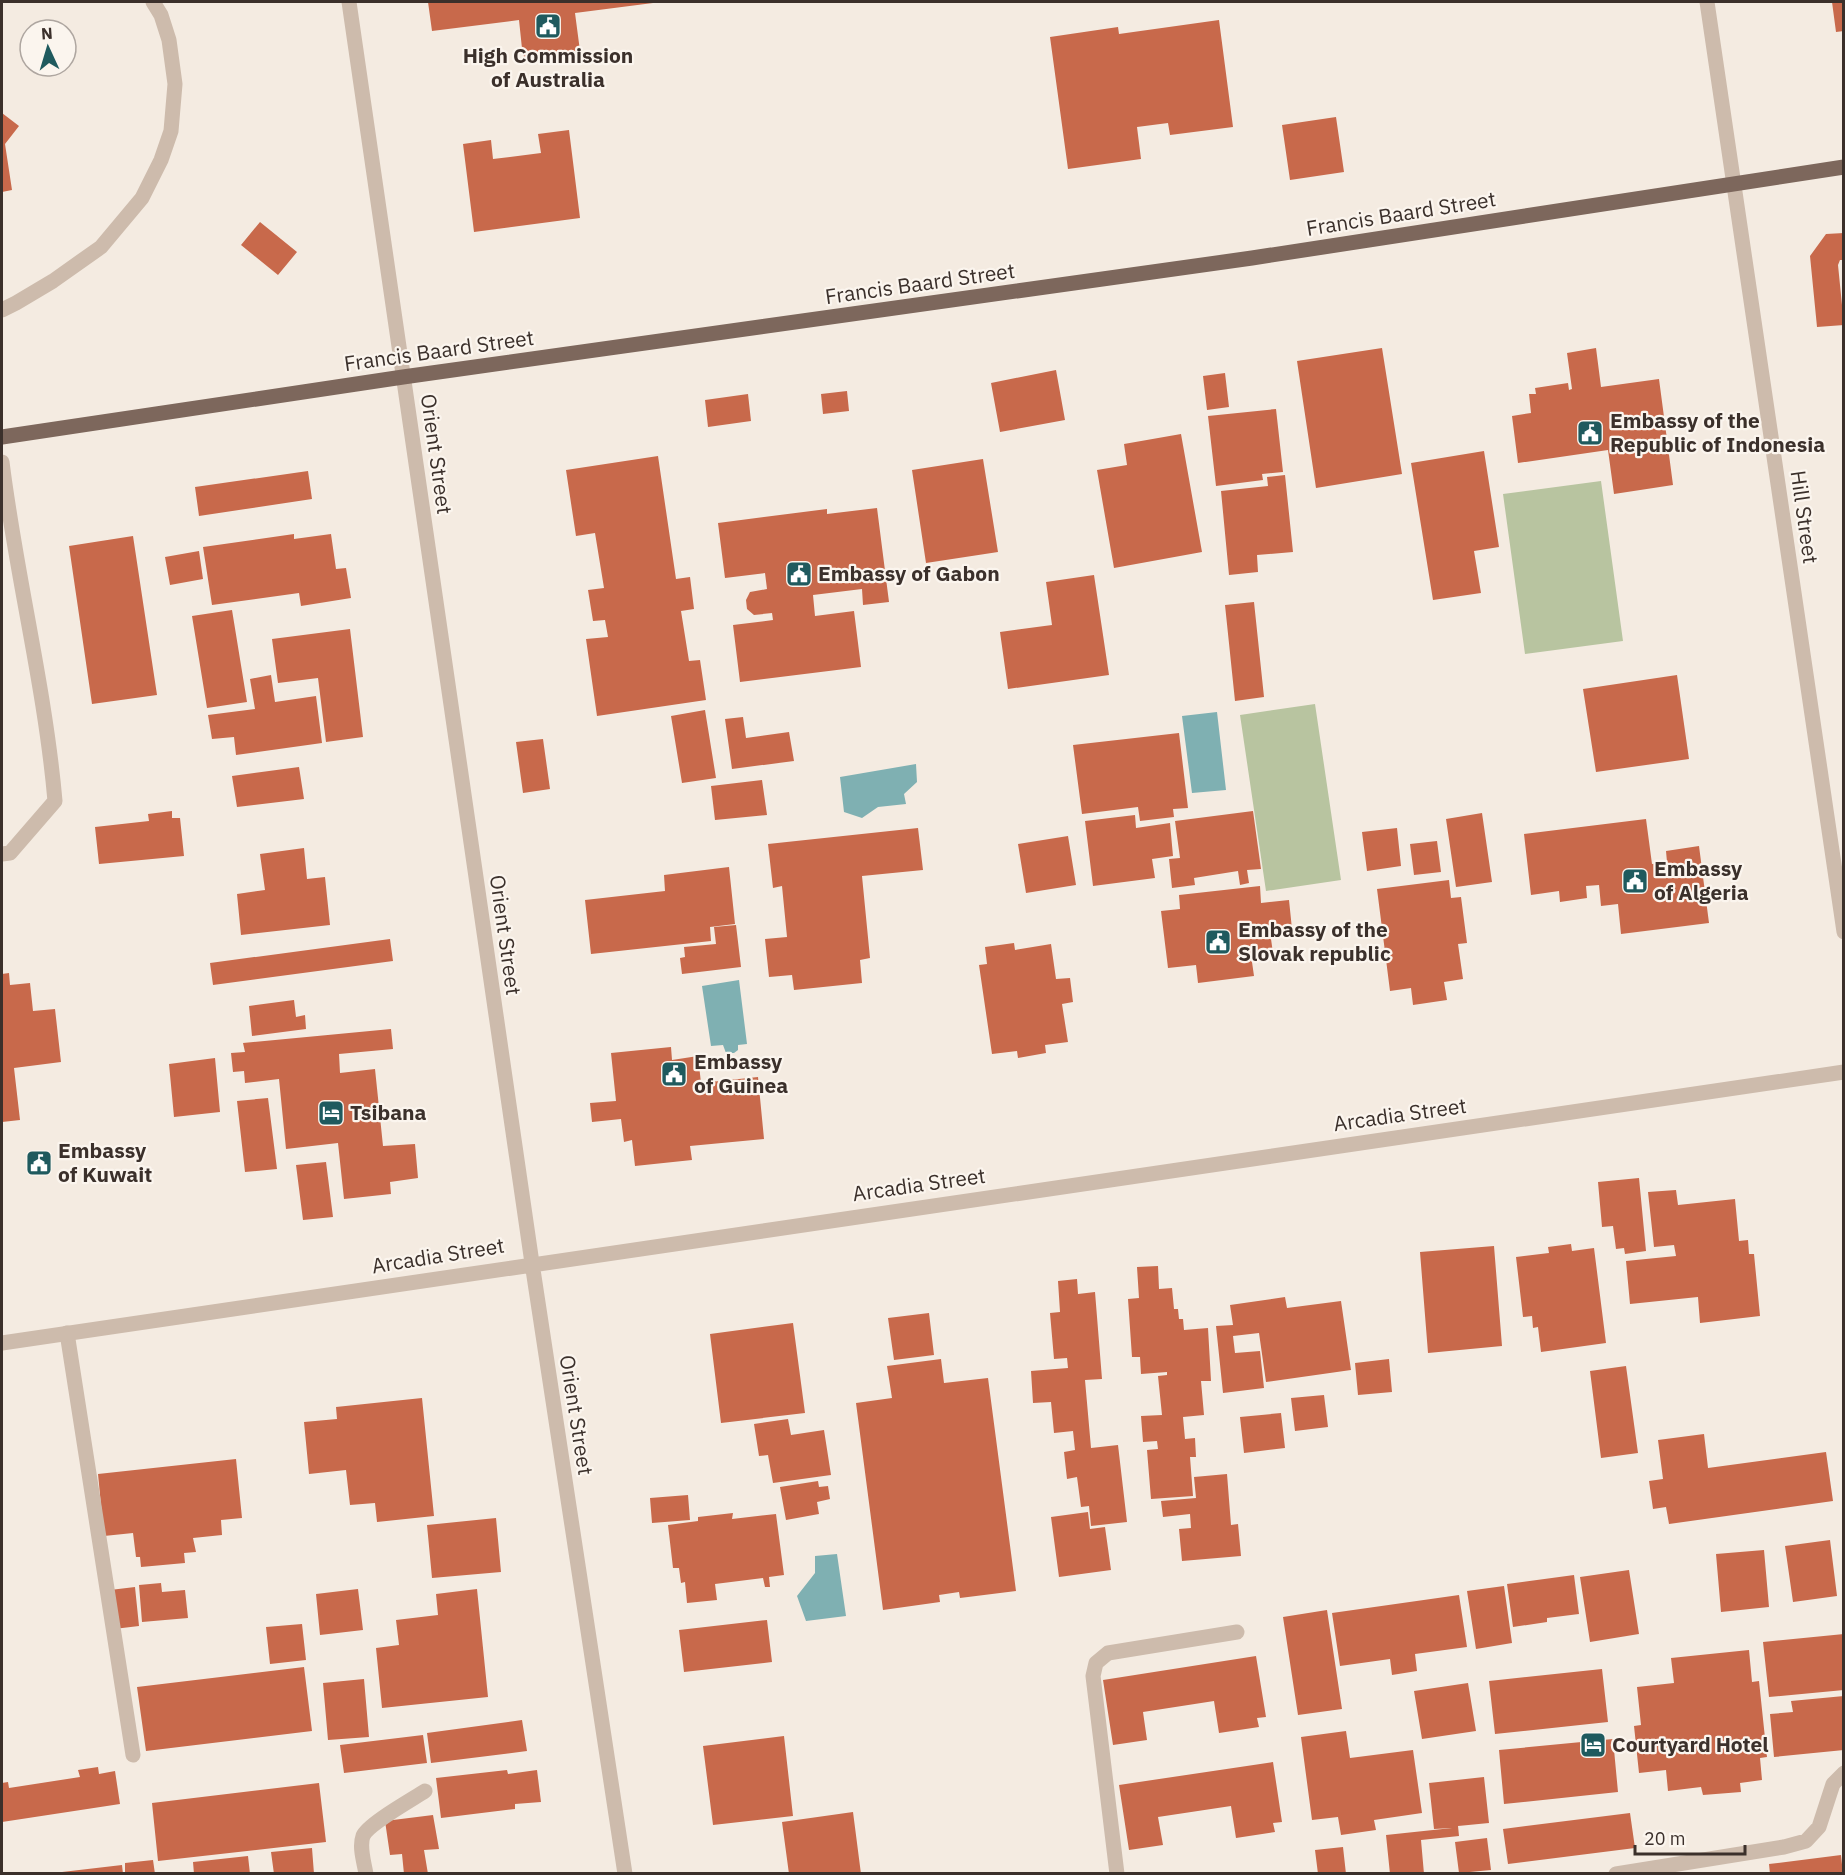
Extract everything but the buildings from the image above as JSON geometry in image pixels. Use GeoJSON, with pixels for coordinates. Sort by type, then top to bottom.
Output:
{"type":"FeatureCollection","features":[{"type":"Feature","properties":{"kind":"main road","name":"Francis Baard Street"},"geometry":{"type":"LineString","coordinates":[[2,437],[403,377],[1252,258],[1844,167]]}},
{"type":"Feature","properties":{"kind":"street"},"geometry":{"type":"LineString","coordinates":[[2,310],[53,281],[101,247],[141,198],[161,160],[171,131],[175,84],[169,40],[161,15],[153,2]]}},
{"type":"Feature","properties":{"kind":"street","name":"Orient Street"},"geometry":{"type":"LineString","coordinates":[[349,2],[532,1263],[625,1874]]}},
{"type":"Feature","properties":{"kind":"street","name":"Hill Street"},"geometry":{"type":"LineString","coordinates":[[1707,2],[1844,932]]}},
{"type":"Feature","properties":{"kind":"street"},"geometry":{"type":"LineString","coordinates":[[2,462],[9,518],[46,726],[55,801],[10,853],[2,854]]}},
{"type":"Feature","properties":{"kind":"street","name":"Arcadia Street"},"geometry":{"type":"LineString","coordinates":[[2,1343],[532,1263],[1844,1072]]}},
{"type":"Feature","properties":{"kind":"street"},"geometry":{"type":"LineString","coordinates":[[67,1333],[133,1755]]}},
{"type":"Feature","properties":{"kind":"street"},"geometry":{"type":"LineString","coordinates":[[1118,1874],[1093,1676],[1096,1663],[1108,1653],[1237,1632]]}},
{"type":"Feature","properties":{"kind":"street"},"geometry":{"type":"LineString","coordinates":[[1616,1874],[1784,1847],[1806,1841],[1820,1827],[1833,1784],[1844,1773]]}},
{"type":"Feature","properties":{"kind":"street"},"geometry":{"type":"LineString","coordinates":[[366,1874],[362,1847],[364,1834],[373,1825],[425,1791]]}},
{"type":"Feature","properties":{"kind":"green space"},"geometry":{"type":"Polygon","coordinates":[[[1601,481],[1623,641],[1525,654],[1503,494],[1601,481]]]}},
{"type":"Feature","properties":{"kind":"green space"},"geometry":{"type":"Polygon","coordinates":[[[1315,704],[1341,880],[1266,891],[1240,715],[1315,704]]]}},
{"type":"Feature","properties":{"kind":"water"},"geometry":{"type":"Polygon","coordinates":[[[1217,712],[1226,790],[1192,793],[1182,716],[1217,712]]]}},
{"type":"Feature","properties":{"kind":"water"},"geometry":{"type":"Polygon","coordinates":[[[916,764],[917,782],[904,794],[906,804],[878,807],[862,818],[844,812],[840,777],[916,764]]]}},
{"type":"Feature","properties":{"kind":"water"},"geometry":{"type":"Polygon","coordinates":[[[739,980],[747,1044],[738,1045],[738,1050],[734,1053],[726,1053],[723,1045],[711,1046],[702,986],[739,980]]]}},
{"type":"Feature","properties":{"kind":"water"},"geometry":{"type":"Polygon","coordinates":[[[837,1554],[846,1616],[806,1621],[797,1596],[815,1573],[815,1556],[837,1554]]]}},
{"type":"Feature","properties":{"kind":"place","name":"High Commission of Australia"},"geometry":{"type":"Point","coordinates":[548,26]}},
{"type":"Feature","properties":{"kind":"place","name":"Embassy of the Republic of Indonesia"},"geometry":{"type":"Point","coordinates":[1590,433]}},
{"type":"Feature","properties":{"kind":"place","name":"Embassy of Gabon"},"geometry":{"type":"Point","coordinates":[799,574]}},
{"type":"Feature","properties":{"kind":"place","name":"Embassy of Algeria"},"geometry":{"type":"Point","coordinates":[1635,881]}},
{"type":"Feature","properties":{"kind":"place","name":"Embassy of the Slovak republic"},"geometry":{"type":"Point","coordinates":[1218,942]}},
{"type":"Feature","properties":{"kind":"place","name":"Embassy of Guinea"},"geometry":{"type":"Point","coordinates":[674,1074]}},
{"type":"Feature","properties":{"kind":"place","name":"Tsibana"},"geometry":{"type":"Point","coordinates":[331,1113]}},
{"type":"Feature","properties":{"kind":"place","name":"Embassy of Kuwait"},"geometry":{"type":"Point","coordinates":[39,1163]}},
{"type":"Feature","properties":{"kind":"place","name":"Courtyard Hotel"},"geometry":{"type":"Point","coordinates":[1593,1745]}}]}
